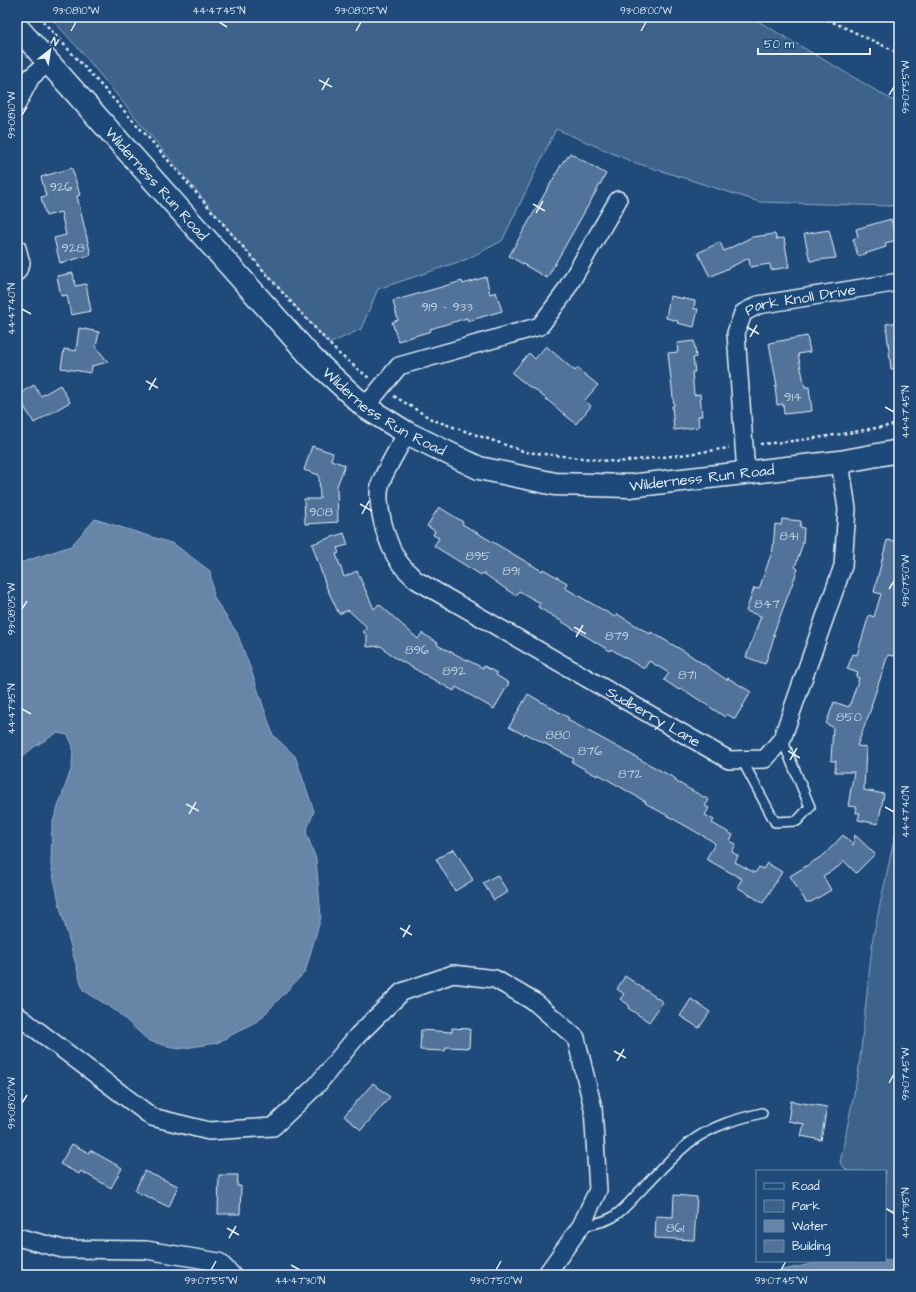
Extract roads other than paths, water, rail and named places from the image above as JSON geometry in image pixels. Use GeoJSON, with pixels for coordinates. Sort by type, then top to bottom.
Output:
{"type":"FeatureCollection","features":[{"type":"Feature","properties":{"kind":"street","name":"Wilderness Run Road"},"geometry":{"type":"LineString","coordinates":[[17,27],[312,358],[365,407],[407,433],[479,468],[555,484],[629,486],[840,462],[899,451]]}},
{"type":"Feature","properties":{"kind":"street"},"geometry":{"type":"LineString","coordinates":[[17,104],[31,78],[49,62]]}},
{"type":"Feature","properties":{"kind":"street"},"geometry":{"type":"LineString","coordinates":[[365,407],[399,366],[540,326],[563,295],[618,200]]}},
{"type":"Feature","properties":{"kind":"street"},"geometry":{"type":"LineString","coordinates":[[17,248],[21,263],[17,272]]}},
{"type":"Feature","properties":{"kind":"street","name":"Park Knoll Drive"},"geometry":{"type":"LineString","coordinates":[[746,473],[736,333],[743,313],[758,305],[899,282]]}},
{"type":"Feature","properties":{"kind":"street","name":"Sudberry Lane"},"geometry":{"type":"LineString","coordinates":[[407,433],[392,459],[381,484],[379,500],[383,524],[391,547],[399,562],[416,580],[729,760],[765,759],[782,739],[843,566],[847,509],[840,462]]}},
{"type":"Feature","properties":{"kind":"street"},"geometry":{"type":"LineString","coordinates":[[17,1015],[152,1117],[209,1131],[274,1127],[317,1085],[357,1036],[402,992],[453,974],[496,979],[536,1003],[576,1038],[593,1108],[598,1190],[580,1226],[546,1275]]}},
{"type":"Feature","properties":{"kind":"street"},"geometry":{"type":"LineString","coordinates":[[17,1238],[63,1249],[146,1250],[219,1262],[232,1275]]}},
{"type":"Feature","properties":{"kind":"lane"},"geometry":{"type":"LineString","coordinates":[[742,760],[775,822],[797,821],[810,807],[782,739]]}},
{"type":"Feature","properties":{"kind":"lane"},"geometry":{"type":"LineString","coordinates":[[580,1226],[597,1224],[612,1218],[626,1207],[690,1142],[714,1127],[762,1113]]}},
{"type":"Feature","properties":{"kind":"water"},"geometry":{"type":"Polygon","coordinates":[[[95,519],[174,544],[210,571],[214,598],[237,633],[273,735],[295,756],[314,811],[306,832],[316,859],[321,917],[305,972],[259,1020],[217,1043],[179,1049],[149,1041],[116,1011],[83,990],[61,911],[51,865],[52,824],[72,767],[73,746],[68,735],[57,733],[34,747],[17,761],[17,564],[71,546],[95,519]]]}},
{"type":"Feature","properties":{"kind":"water"},"geometry":{"type":"Polygon","coordinates":[[[886,1259],[899,1261],[899,1275],[774,1275],[778,1271],[821,1262],[886,1262],[886,1259]]]}}]}
